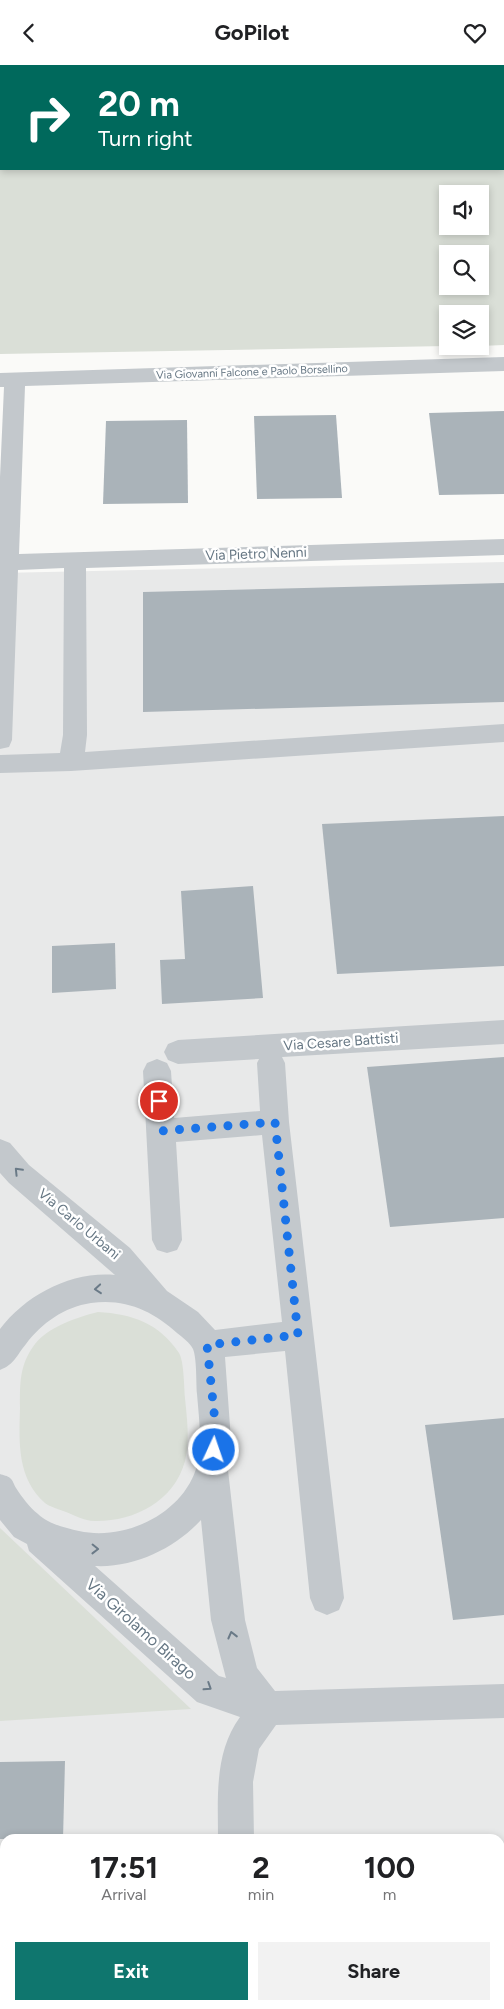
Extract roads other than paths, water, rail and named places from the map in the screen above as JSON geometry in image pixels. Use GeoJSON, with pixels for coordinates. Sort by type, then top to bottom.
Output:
{"type":"FeatureCollection","features":[{"type":"Feature","properties":{"kind":"street","name":"Via Giovanni Falcone e Paolo Borsellino"},"geometry":{"type":"LineString","coordinates":[[8,380],[504,364]]}},
{"type":"Feature","properties":{"kind":"street"},"geometry":{"type":"LineString","coordinates":[[0,740],[7,562],[8,380]]}},
{"type":"Feature","properties":{"kind":"street","name":"Via Pietro Nenni"},"geometry":{"type":"LineString","coordinates":[[7,562],[504,547]]}},
{"type":"Feature","properties":{"kind":"street"},"geometry":{"type":"LineString","coordinates":[[71,762],[75,735],[75,560]]}},
{"type":"Feature","properties":{"kind":"street"},"geometry":{"type":"LineString","coordinates":[[0,764],[71,762],[504,733]]}},
{"type":"Feature","properties":{"kind":"street","name":"Via Cesare Battisti"},"geometry":{"type":"LineString","coordinates":[[178,1052],[504,1032]]}},
{"type":"Feature","properties":{"kind":"street"},"geometry":{"type":"LineString","coordinates":[[271,1063],[275,1122],[327,1598]]}},
{"type":"Feature","properties":{"kind":"street"},"geometry":{"type":"LineString","coordinates":[[157,1071],[167,1240]]}},
{"type":"Feature","properties":{"kind":"street"},"geometry":{"type":"LineString","coordinates":[[161,1131],[275,1122]]}},
{"type":"Feature","properties":{"kind":"street","name":"Via Carlo Urbani"},"geometry":{"type":"LineString","coordinates":[[0,1152],[19,1174],[119,1257],[156,1299]]}},
{"type":"Feature","properties":{"kind":"street"},"geometry":{"type":"LineString","coordinates":[[0,1355],[13,1335],[41,1308],[67,1295],[97,1287],[130,1289],[156,1299],[187,1321],[207,1345],[216,1431],[212,1470],[228,1620],[242,1676],[267,1709],[243,1742],[235,1781],[236,1834]]}},
{"type":"Feature","properties":{"kind":"street"},"geometry":{"type":"LineString","coordinates":[[207,1345],[298,1335]]}},
{"type":"Feature","properties":{"kind":"street"},"geometry":{"type":"LineString","coordinates":[[28,1527],[63,1542],[86,1549],[123,1550],[155,1538],[177,1522],[199,1497],[212,1470]]}},
{"type":"Feature","properties":{"kind":"street","name":"Via Girolamo Birago"},"geometry":{"type":"LineString","coordinates":[[0,1490],[2,1496],[28,1527],[209,1690],[267,1709],[504,1701]]}}]}
